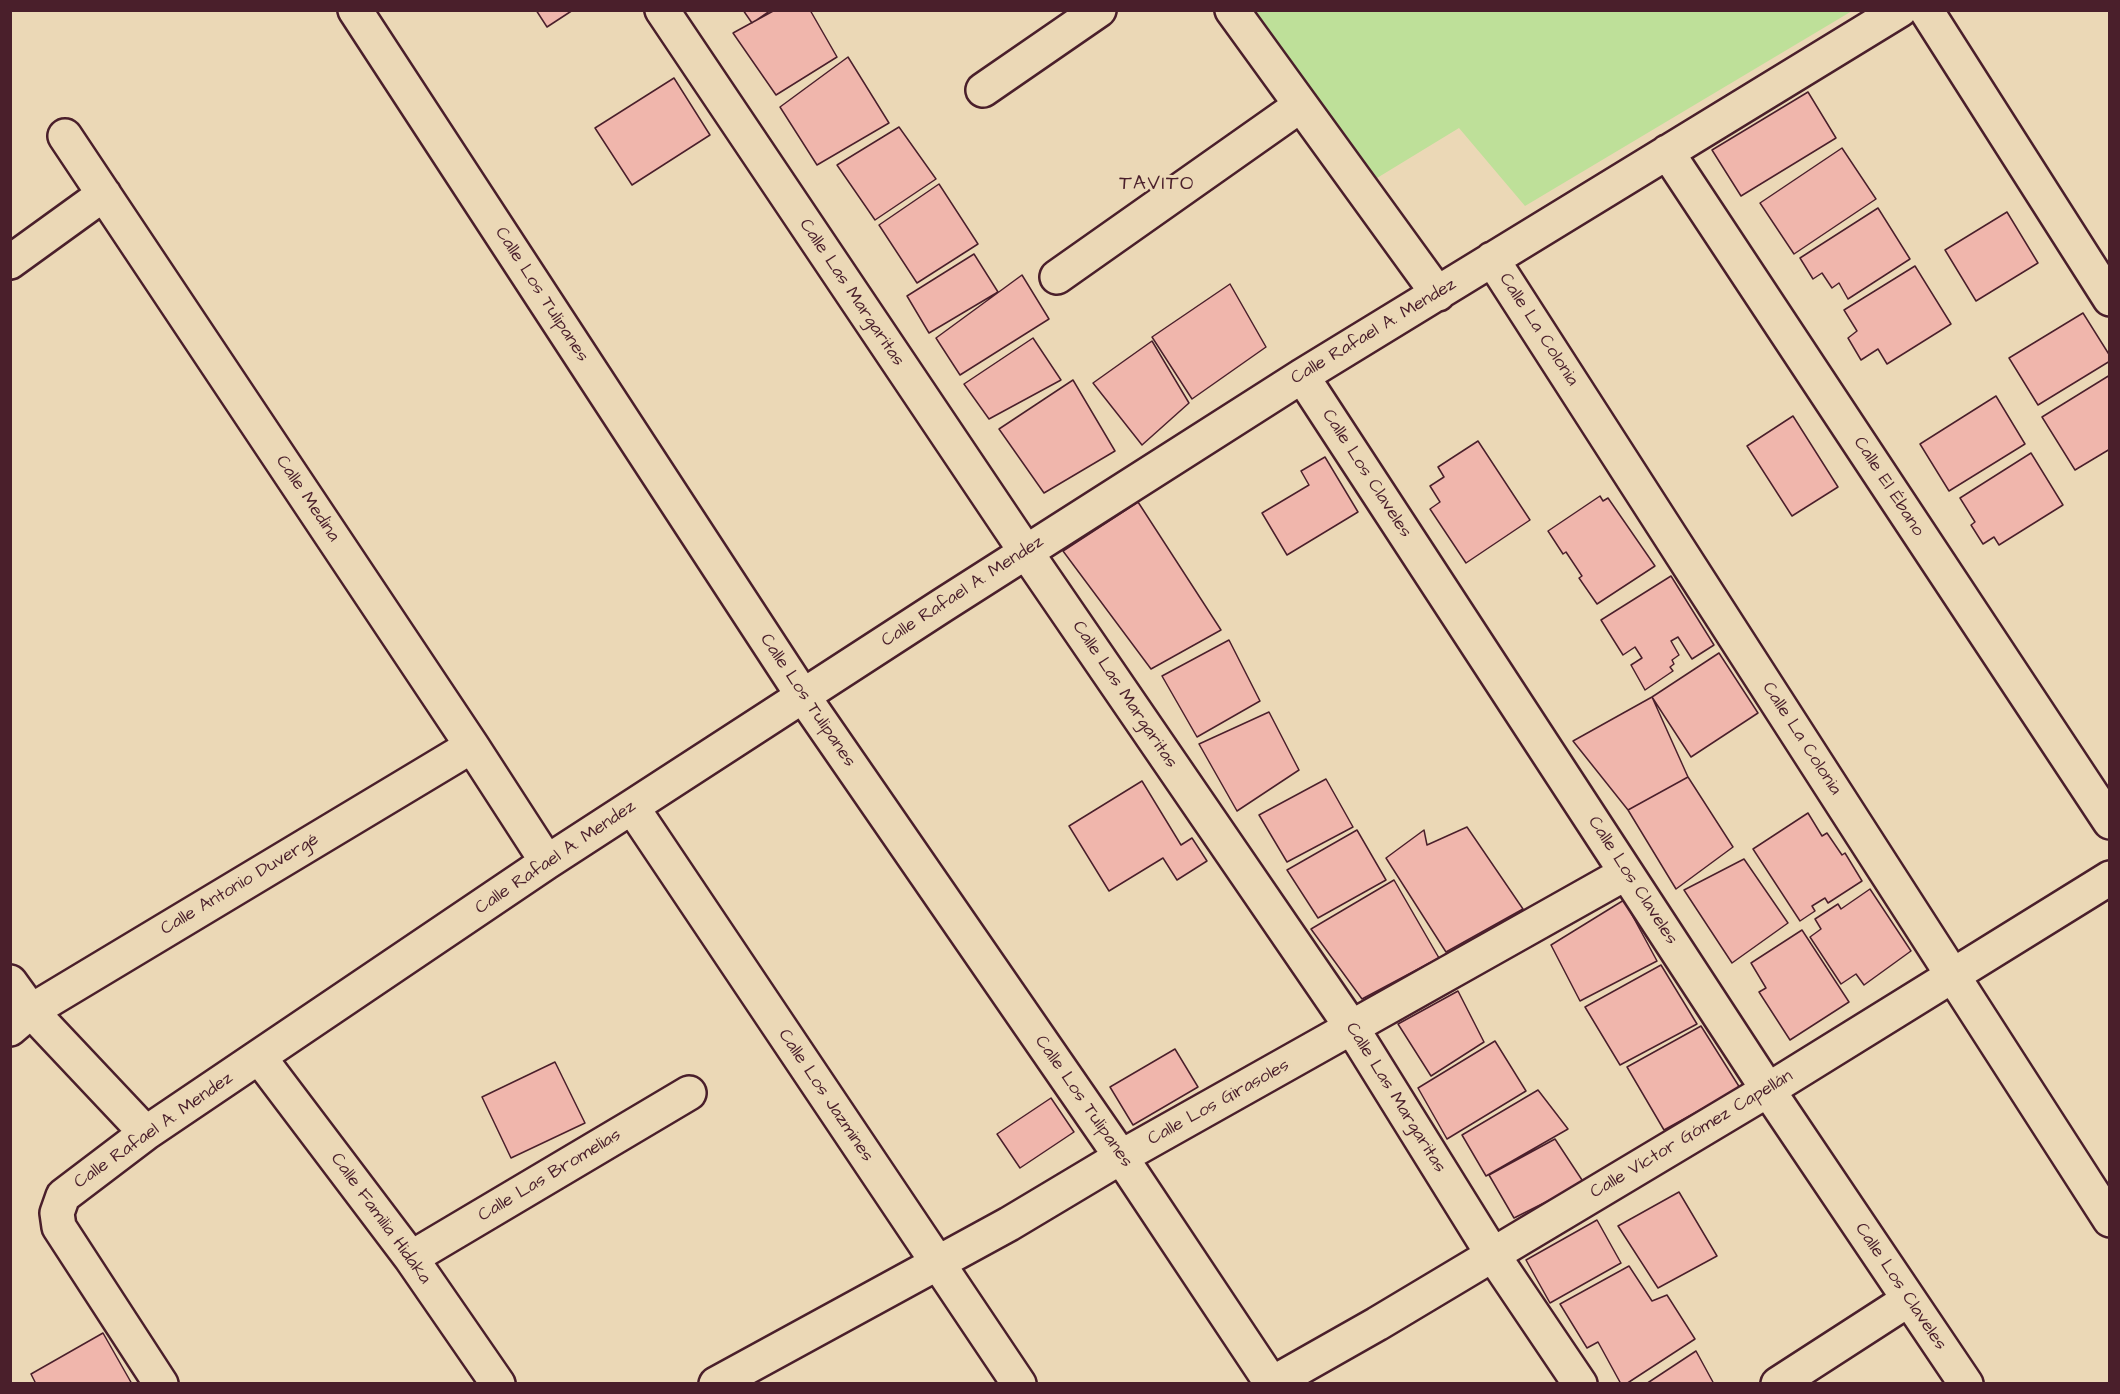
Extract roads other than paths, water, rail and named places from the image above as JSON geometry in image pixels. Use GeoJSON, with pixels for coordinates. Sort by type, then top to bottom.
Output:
{"type":"FeatureCollection","features":[{"type":"Feature","properties":{"kind":"street","name":"Calle Los Tulipanes"},"geometry":{"type":"LineString","coordinates":[[355,10],[803,696],[1122,1157],[1272,1383]]}},
{"type":"Feature","properties":{"kind":"street","name":"Calle Las Margaritas"},"geometry":{"type":"LineString","coordinates":[[662,10],[1026,552],[1352,1028],[1493,1255],[1580,1383]]}},
{"type":"Feature","properties":{"kind":"street"},"geometry":{"type":"LineString","coordinates":[[983,90],[1099,10]]}},
{"type":"Feature","properties":{"kind":"street"},"geometry":{"type":"LineString","coordinates":[[1232,10],[1438,294]]}},
{"type":"Feature","properties":{"kind":"street","name":"Calle Rafael A. Mendez"},"geometry":{"type":"LineString","coordinates":[[162,1383],[58,1227],[57,1213],[63,1196],[146,1133],[548,862],[803,696],[1302,376],[1899,10]]}},
{"type":"Feature","properties":{"kind":"street"},"geometry":{"type":"LineString","coordinates":[[1926,10],[2109,299]]}},
{"type":"Feature","properties":{"kind":"street"},"geometry":{"type":"LineString","coordinates":[[1057,277],[1301,105]]}},
{"type":"Feature","properties":{"kind":"street","name":"Calle Medina"},"geometry":{"type":"LineString","coordinates":[[65,136],[548,862]]}},
{"type":"Feature","properties":{"kind":"street","name":"Calle El Ébano"},"geometry":{"type":"LineString","coordinates":[[1667,152],[2109,822]]}},
{"type":"Feature","properties":{"kind":"street"},"geometry":{"type":"LineString","coordinates":[[10,262],[104,194]]}},
{"type":"Feature","properties":{"kind":"street","name":"Calle La Colonia"},"geometry":{"type":"LineString","coordinates":[[1492,259],[2109,1220]]}},
{"type":"Feature","properties":{"kind":"street","name":"Calle Los Claveles"},"geometry":{"type":"LineString","coordinates":[[1302,376],[1768,1090],[1966,1383]]}},
{"type":"Feature","properties":{"kind":"street","name":"Calle Antonio Duvergé"},"geometry":{"type":"LineString","coordinates":[[21,1020],[472,746]]}},
{"type":"Feature","properties":{"kind":"street","name":"Calle Los Jazmines"},"geometry":{"type":"LineString","coordinates":[[632,807],[1019,1383]]}},
{"type":"Feature","properties":{"kind":"street","name":"Calle Los Girasoles"},"geometry":{"type":"LineString","coordinates":[[716,1383],[1008,1224],[1122,1157],[1626,873]]}},
{"type":"Feature","properties":{"kind":"street","name":"Calle Víctor Gómez Capellán"},"geometry":{"type":"LineString","coordinates":[[1272,1383],[1377,1324],[1768,1090],[2109,878]]}},
{"type":"Feature","properties":{"kind":"street"},"geometry":{"type":"LineString","coordinates":[[10,982],[21,1020],[146,1133]]}},
{"type":"Feature","properties":{"kind":"street","name":"Calle Familia Hidaka"},"geometry":{"type":"LineString","coordinates":[[259,1057],[411,1258],[498,1383]]}},
{"type":"Feature","properties":{"kind":"street","name":"Calle Las Bromelias"},"geometry":{"type":"LineString","coordinates":[[411,1258],[689,1093]]}},
{"type":"Feature","properties":{"kind":"street"},"geometry":{"type":"LineString","coordinates":[[1778,1383],[1908,1300]]}},
{"type":"Feature","properties":{"kind":"district","name":"TAVITO"},"geometry":{"type":"Point","coordinates":[1157,185]}}]}
